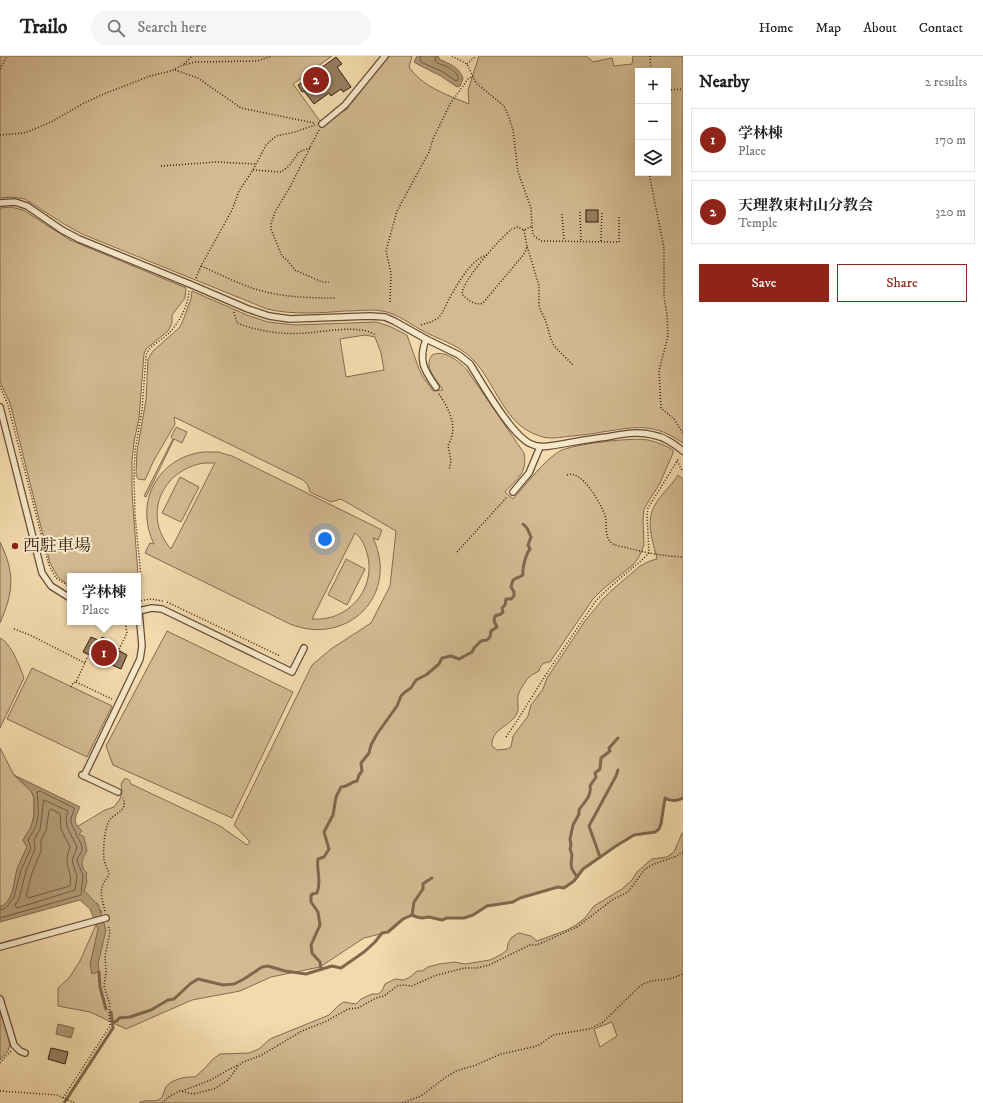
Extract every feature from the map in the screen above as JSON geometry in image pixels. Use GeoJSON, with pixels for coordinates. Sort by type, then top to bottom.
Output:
{"type":"FeatureCollection","features":[{"type":"Feature","properties":{"kind":"lane"},"geometry":{"type":"LineString","coordinates":[[322,124],[345,105],[385,56]]}},
{"type":"Feature","properties":{"kind":"lane"},"geometry":{"type":"LineString","coordinates":[[0,203],[16,202],[27,206],[62,230],[79,239],[264,314],[290,319],[370,316],[385,317],[394,321],[465,359],[470,364],[516,432],[531,444],[540,447],[622,434],[642,434],[663,438],[675,444],[683,451]]}},
{"type":"Feature","properties":{"kind":"lane"},"geometry":{"type":"LineString","coordinates":[[426,339],[423,348],[422,362],[426,374],[436,387]]}},
{"type":"Feature","properties":{"kind":"lane"},"geometry":{"type":"LineString","coordinates":[[0,408],[42,574],[54,589],[67,596]]}},
{"type":"Feature","properties":{"kind":"lane"},"geometry":{"type":"LineString","coordinates":[[513,492],[529,473],[540,447]]}},
{"type":"Feature","properties":{"kind":"lane"},"geometry":{"type":"LineString","coordinates":[[141,610],[152,608],[162,609],[292,672],[304,648]]}},
{"type":"Feature","properties":{"kind":"lane"},"geometry":{"type":"LineString","coordinates":[[118,792],[82,775],[140,659],[142,652],[140,625]]}},
{"type":"Feature","properties":{"kind":"lane"},"geometry":{"type":"LineString","coordinates":[[0,947],[105,918]]}},
{"type":"Feature","properties":{"kind":"lane"},"geometry":{"type":"LineString","coordinates":[[0,999],[14,1046],[25,1054]]}},
{"type":"Feature","properties":{"kind":"path"},"geometry":{"type":"LineString","coordinates":[[0,69],[7,56]]}},
{"type":"Feature","properties":{"kind":"path"},"geometry":{"type":"LineString","coordinates":[[0,135],[24,132],[37,128],[104,94],[150,76],[175,70],[183,65],[192,56]]}},
{"type":"Feature","properties":{"kind":"path"},"geometry":{"type":"LineString","coordinates":[[183,65],[195,62],[257,61],[272,56]]}},
{"type":"Feature","properties":{"kind":"path"},"geometry":{"type":"LineString","coordinates":[[452,56],[467,64],[476,83],[504,106],[513,130],[518,172],[531,208],[533,235],[537,239],[541,241],[619,242],[619,218]]}},
{"type":"Feature","properties":{"kind":"path"},"geometry":{"type":"LineString","coordinates":[[467,64],[476,56]]}},
{"type":"Feature","properties":{"kind":"path"},"geometry":{"type":"LineString","coordinates":[[650,56],[651,68]]}},
{"type":"Feature","properties":{"kind":"path"},"geometry":{"type":"LineString","coordinates":[[175,70],[198,78],[241,108],[318,124],[295,132],[276,136],[266,145],[253,170],[239,191],[232,210],[195,278]]}},
{"type":"Feature","properties":{"kind":"path"},"geometry":{"type":"LineString","coordinates":[[390,302],[391,273],[386,251],[397,211],[429,152],[433,139],[450,104],[468,78],[473,76]]}},
{"type":"Feature","properties":{"kind":"path"},"geometry":{"type":"LineString","coordinates":[[671,90],[683,89]]}},
{"type":"Feature","properties":{"kind":"path"},"geometry":{"type":"LineString","coordinates":[[322,124],[290,187],[275,212],[271,229],[282,256],[295,270],[322,282],[330,282]]}},
{"type":"Feature","properties":{"kind":"path"},"geometry":{"type":"LineString","coordinates":[[253,170],[281,172],[289,166],[299,152],[310,148]]}},
{"type":"Feature","properties":{"kind":"path"},"geometry":{"type":"LineString","coordinates":[[161,166],[217,162],[256,164]]}},
{"type":"Feature","properties":{"kind":"path"},"geometry":{"type":"LineString","coordinates":[[650,176],[664,248],[664,297],[667,314],[668,336],[659,371],[661,408],[674,419],[683,433]]}},
{"type":"Feature","properties":{"kind":"path"},"geometry":{"type":"LineString","coordinates":[[601,242],[602,211]]}},
{"type":"Feature","properties":{"kind":"path"},"geometry":{"type":"LineString","coordinates":[[580,212],[581,241]]}},
{"type":"Feature","properties":{"kind":"path"},"geometry":{"type":"LineString","coordinates":[[562,214],[564,241]]}},
{"type":"Feature","properties":{"kind":"path"},"geometry":{"type":"LineString","coordinates":[[524,230],[532,226]]}},
{"type":"Feature","properties":{"kind":"path"},"geometry":{"type":"LineString","coordinates":[[524,230],[518,227],[512,229],[487,255],[462,291],[462,294],[466,298],[479,304],[483,304],[524,254],[527,247]]}},
{"type":"Feature","properties":{"kind":"path"},"geometry":{"type":"LineString","coordinates":[[524,230],[527,247],[539,286],[539,307],[545,319],[554,346],[574,366]]}},
{"type":"Feature","properties":{"kind":"path"},"geometry":{"type":"LineString","coordinates":[[421,325],[430,323],[438,318],[457,286],[473,264],[481,256],[487,255]]}},
{"type":"Feature","properties":{"kind":"path"},"geometry":{"type":"LineString","coordinates":[[201,266],[249,287],[273,294],[297,297],[335,298]]}},
{"type":"Feature","properties":{"kind":"path"},"geometry":{"type":"LineString","coordinates":[[141,573],[135,515],[134,469],[135,451],[142,410],[146,354],[173,329],[180,318],[189,289],[192,285]]}},
{"type":"Feature","properties":{"kind":"path"},"geometry":{"type":"LineString","coordinates":[[237,304],[234,313],[238,323],[261,329],[294,334],[359,330],[376,335]]}},
{"type":"Feature","properties":{"kind":"path"},"geometry":{"type":"LineString","coordinates":[[0,386],[8,405],[49,565],[56,578],[67,585]]}},
{"type":"Feature","properties":{"kind":"path"},"geometry":{"type":"LineString","coordinates":[[436,387],[450,412],[452,419],[453,439],[448,445],[451,461],[449,470]]}},
{"type":"Feature","properties":{"kind":"path"},"geometry":{"type":"LineString","coordinates":[[649,553],[647,540],[648,508],[679,458]]}},
{"type":"Feature","properties":{"kind":"path"},"geometry":{"type":"LineString","coordinates":[[677,461],[683,472]]}},
{"type":"Feature","properties":{"kind":"path"},"geometry":{"type":"LineString","coordinates":[[567,475],[574,475],[580,478],[588,486],[596,498],[605,516],[607,536],[610,541],[618,545],[661,556],[683,557]]}},
{"type":"Feature","properties":{"kind":"path"},"geometry":{"type":"LineString","coordinates":[[457,552],[513,492]]}},
{"type":"Feature","properties":{"kind":"path"},"geometry":{"type":"LineString","coordinates":[[506,737],[595,602],[602,594],[649,553]]}},
{"type":"Feature","properties":{"kind":"path"},"geometry":{"type":"LineString","coordinates":[[119,649],[127,633],[126,625]]}},
{"type":"Feature","properties":{"kind":"path"},"geometry":{"type":"LineString","coordinates":[[14,629],[30,635],[85,663]]}},
{"type":"Feature","properties":{"kind":"path"},"geometry":{"type":"LineString","coordinates":[[72,686],[73,683],[76,682],[88,656]]}},
{"type":"Feature","properties":{"kind":"path"},"geometry":{"type":"LineString","coordinates":[[76,682],[119,703]]}},
{"type":"Feature","properties":{"kind":"path"},"geometry":{"type":"LineString","coordinates":[[63,1098],[110,1026],[110,1005],[104,986],[106,972],[105,956],[110,932],[105,918],[100,893],[103,883],[109,875],[104,862],[104,850],[108,823],[112,817],[121,811],[124,804],[124,799],[118,792]]}},
{"type":"Feature","properties":{"kind":"path"},"geometry":{"type":"LineString","coordinates":[[162,1103],[170,1096],[180,1091],[211,1080],[226,1071],[260,1056],[302,1031],[327,1021],[348,1009],[358,1008],[376,998],[384,996],[397,986],[412,986],[434,976],[464,968],[477,968],[489,965],[530,945],[537,945],[577,927],[605,905],[628,892],[645,869],[654,864],[677,856],[683,852]]}},
{"type":"Feature","properties":{"kind":"path"},"geometry":{"type":"LineString","coordinates":[[402,1103],[422,1096],[446,1077],[456,1072],[502,1054],[534,1047],[553,1035],[589,1029],[602,1023],[646,982],[667,979],[683,974]]}},
{"type":"Feature","properties":{"kind":"path"},"geometry":{"type":"LineString","coordinates":[[0,1063],[14,1046]]}},
{"type":"Feature","properties":{"kind":"path"},"geometry":{"type":"LineString","coordinates":[[180,1091],[193,1094],[214,1089],[228,1080],[239,1065]]}},
{"type":"Feature","properties":{"kind":"path"},"geometry":{"type":"LineString","coordinates":[[0,1091],[57,1095],[75,1103]]}},
{"type":"Feature","properties":{"kind":"shaded area"},"geometry":{"type":"Polygon","coordinates":[[[0,56],[332,56],[293,84],[320,121],[346,110],[389,56],[412,56],[409,67],[421,80],[444,94],[469,104],[468,90],[479,56],[586,56],[593,62],[612,58],[614,66],[632,64],[633,56],[683,56],[683,443],[662,432],[644,428],[556,438],[540,436],[526,430],[505,409],[472,358],[460,349],[393,314],[373,310],[306,313],[267,309],[82,234],[25,199],[12,197],[0,198],[0,56]]]}},
{"type":"Feature","properties":{"kind":"shaded area"},"geometry":{"type":"Polygon","coordinates":[[[11,207],[23,210],[70,240],[186,288],[185,298],[172,315],[172,323],[168,331],[146,349],[144,354],[139,418],[132,460],[132,492],[138,573],[67,573],[67,584],[58,577],[50,563],[10,403],[0,382],[0,208],[11,207]]]}},
{"type":"Feature","properties":{"kind":"shaded area"},"geometry":{"type":"Polygon","coordinates":[[[192,291],[247,315],[268,322],[295,325],[376,322],[389,326],[407,335],[419,369],[433,391],[443,390],[430,368],[429,364],[432,355],[441,354],[451,357],[467,370],[524,453],[525,460],[523,470],[505,492],[513,499],[548,460],[560,451],[567,448],[604,442],[641,439],[658,443],[673,450],[660,483],[644,509],[644,545],[639,557],[633,565],[593,599],[550,662],[543,664],[539,671],[528,678],[518,695],[517,713],[513,719],[497,732],[492,740],[492,746],[497,750],[511,747],[513,736],[528,716],[531,705],[543,689],[547,678],[585,621],[611,591],[640,566],[657,559],[651,533],[650,518],[656,503],[678,475],[683,479],[683,798],[674,801],[665,798],[659,829],[655,832],[634,835],[616,846],[583,869],[574,881],[564,888],[558,887],[520,898],[513,902],[487,906],[473,915],[464,918],[447,918],[442,920],[429,917],[422,918],[412,915],[403,919],[388,932],[364,938],[320,967],[271,977],[240,991],[192,1000],[126,1029],[90,1012],[58,1006],[58,988],[69,978],[80,961],[102,911],[86,904],[70,831],[105,810],[114,807],[120,799],[122,791],[121,784],[124,779],[126,779],[129,780],[131,784],[220,826],[247,845],[250,842],[234,825],[312,665],[331,649],[371,623],[390,586],[396,531],[341,499],[331,502],[310,492],[308,485],[303,480],[174,417],[175,424],[153,462],[145,480],[138,479],[136,475],[137,451],[146,400],[148,359],[153,351],[179,328],[191,299],[192,291]],[[365,335],[340,339],[346,377],[384,370],[381,353],[375,337],[365,335]]]}},
{"type":"Feature","properties":{"kind":"shaded area"},"geometry":{"type":"Polygon","coordinates":[[[176,427],[187,432],[182,443],[174,439],[146,497],[144,496],[173,439],[171,437],[176,427]]]}},
{"type":"Feature","properties":{"kind":"shaded area"},"geometry":{"type":"Polygon","coordinates":[[[203,452],[218,452],[232,456],[382,530],[378,540],[373,538],[380,559],[379,579],[374,596],[363,611],[348,622],[331,628],[311,629],[290,624],[145,553],[150,543],[154,544],[148,529],[147,513],[149,498],[154,485],[162,473],[173,463],[187,456],[203,452]],[[204,463],[189,467],[177,475],[167,485],[160,496],[157,509],[158,523],[162,536],[171,549],[215,463],[204,463]],[[355,533],[312,619],[325,619],[347,610],[356,602],[363,592],[369,570],[368,557],[360,538],[355,533]]]}},
{"type":"Feature","properties":{"kind":"shaded area"},"geometry":{"type":"Polygon","coordinates":[[[180,477],[199,487],[181,522],[162,513],[180,477]]]}},
{"type":"Feature","properties":{"kind":"shaded area"},"geometry":{"type":"Polygon","coordinates":[[[0,542],[8,563],[11,582],[8,601],[0,623],[0,542]]]}},
{"type":"Feature","properties":{"kind":"shaded area"},"geometry":{"type":"Polygon","coordinates":[[[346,559],[365,569],[347,605],[328,595],[346,559]]]}},
{"type":"Feature","properties":{"kind":"shaded area"},"geometry":{"type":"Polygon","coordinates":[[[167,631],[293,692],[232,818],[113,765],[106,746],[167,631]]]}},
{"type":"Feature","properties":{"kind":"shaded area"},"geometry":{"type":"Polygon","coordinates":[[[0,638],[11,650],[18,662],[24,678],[0,728],[0,638]]]}},
{"type":"Feature","properties":{"kind":"shaded area"},"geometry":{"type":"Polygon","coordinates":[[[32,668],[112,706],[87,757],[7,719],[32,668]]]}},
{"type":"Feature","properties":{"kind":"shaded area"},"geometry":{"type":"Polygon","coordinates":[[[0,748],[14,775],[31,791],[34,798],[34,816],[31,827],[23,840],[27,847],[16,872],[13,890],[5,904],[0,907],[0,748]]]}},
{"type":"Feature","properties":{"kind":"shaded area"},"geometry":{"type":"Polygon","coordinates":[[[683,833],[683,1103],[139,1103],[160,1099],[165,1089],[171,1082],[187,1077],[195,1077],[220,1054],[249,1053],[259,1049],[270,1039],[329,1015],[344,1002],[356,1004],[361,999],[372,994],[378,994],[382,991],[385,984],[395,979],[404,980],[417,971],[422,971],[428,967],[439,964],[455,962],[465,964],[490,960],[507,950],[508,943],[512,937],[519,933],[531,936],[537,941],[567,930],[585,918],[594,906],[622,889],[632,880],[637,872],[652,859],[667,857],[674,852],[683,833]],[[612,1022],[594,1029],[600,1047],[617,1036],[612,1022]]]}},
{"type":"Feature","properties":{"kind":"shaded area"},"geometry":{"type":"Polygon","coordinates":[[[0,1006],[10,1044],[8,1051],[0,1060],[0,1006]]]}},
{"type":"Feature","properties":{"kind":"water"},"geometry":{"type":"Polygon","coordinates":[[[417,56],[436,56],[454,66],[462,75],[463,79],[460,86],[457,87],[441,76],[414,62],[417,56]]]}},
{"type":"Feature","properties":{"kind":"water"},"geometry":{"type":"Polygon","coordinates":[[[14,775],[80,807],[75,819],[77,825],[82,831],[79,834],[84,837],[87,851],[82,862],[83,868],[87,873],[87,882],[84,891],[98,904],[106,930],[98,964],[99,972],[92,974],[90,965],[98,929],[90,909],[80,900],[0,922],[0,907],[5,904],[13,890],[16,872],[27,847],[23,840],[31,827],[34,816],[34,798],[31,791],[14,775]]]}},
{"type":"Feature","properties":{"kind":"water"},"geometry":{"type":"Polygon","coordinates":[[[58,1024],[74,1028],[71,1038],[56,1034],[58,1024]]]}},
{"type":"Feature","properties":{"kind":"building"},"geometry":{"type":"Polygon","coordinates":[[[336,57],[342,64],[337,67],[351,87],[343,92],[341,89],[331,96],[329,93],[314,104],[304,91],[302,92],[298,85],[336,57]]]}},
{"type":"Feature","properties":{"kind":"building"},"geometry":{"type":"Polygon","coordinates":[[[586,210],[598,210],[598,222],[586,222],[586,210]]]}},
{"type":"Feature","properties":{"kind":"building"},"geometry":{"type":"Polygon","coordinates":[[[91,637],[100,641],[102,637],[111,641],[109,645],[127,655],[121,669],[83,652],[91,637]]]}},
{"type":"Feature","properties":{"kind":"building"},"geometry":{"type":"Polygon","coordinates":[[[51,1048],[68,1052],[65,1064],[48,1059],[51,1048]]]}},
{"type":"Feature","properties":{"kind":"waterway"},"geometry":{"type":"LineString","coordinates":[[321,969],[320,962],[312,953],[311,945],[320,925],[318,912],[311,902],[311,896],[312,894],[317,893],[318,889],[318,859],[324,857],[329,849],[324,832],[333,815],[336,797],[341,787],[357,781],[362,771],[361,763],[369,753],[371,745],[377,734],[397,706],[401,696],[411,688],[416,680],[426,675],[439,664],[442,658],[451,656],[459,659],[472,652],[481,641],[487,640],[490,637],[491,631],[497,627],[494,621],[495,616],[503,612],[502,608],[505,605],[506,599],[511,599],[514,596],[514,592],[511,587],[513,581],[523,575],[525,561],[530,549],[528,545],[531,537],[527,528],[523,524]]}},
{"type":"Feature","properties":{"kind":"waterway"},"geometry":{"type":"LineString","coordinates":[[577,877],[571,864],[572,855],[570,849],[570,839],[573,825],[579,814],[579,810],[589,796],[590,786],[596,777],[595,773],[600,769],[601,758],[610,751],[609,748],[618,738]]}},
{"type":"Feature","properties":{"kind":"waterway"},"geometry":{"type":"LineString","coordinates":[[600,857],[589,826],[618,770]]}},
{"type":"Feature","properties":{"kind":"waterway"},"geometry":{"type":"LineString","coordinates":[[113,1022],[117,1021],[119,1018],[130,1017],[151,1010],[168,1000],[174,999],[190,984],[198,979],[223,985],[234,984],[262,967],[268,966],[285,971],[306,974],[332,966],[341,968],[364,952],[382,933],[388,932],[403,919],[412,915],[422,918],[429,917],[442,920],[447,918],[464,918],[473,915],[487,906],[513,902],[520,898],[558,887],[564,888],[574,881],[583,869],[616,846],[634,835],[655,832],[659,829],[665,798],[674,801],[683,798]]}},
{"type":"Feature","properties":{"kind":"waterway"},"geometry":{"type":"LineString","coordinates":[[412,915],[414,902],[423,889],[423,884],[432,878]]}},
{"type":"Feature","properties":{"kind":"waterway"},"geometry":{"type":"LineString","coordinates":[[99,972],[100,987],[106,1009]]}},
{"type":"Feature","properties":{"kind":"waterway"},"geometry":{"type":"LineString","coordinates":[[64,1103],[113,1028],[111,1012]]}},
{"type":"Feature","properties":{"kind":"place","name":"天理教東村山分教会"},"geometry":{"type":"Point","coordinates":[316,80]}},
{"type":"Feature","properties":{"kind":"place","name":"西駐車場"},"geometry":{"type":"Point","coordinates":[15,546]}},
{"type":"Feature","properties":{"kind":"place","name":"学林棟"},"geometry":{"type":"Point","coordinates":[104,653]}}]}
